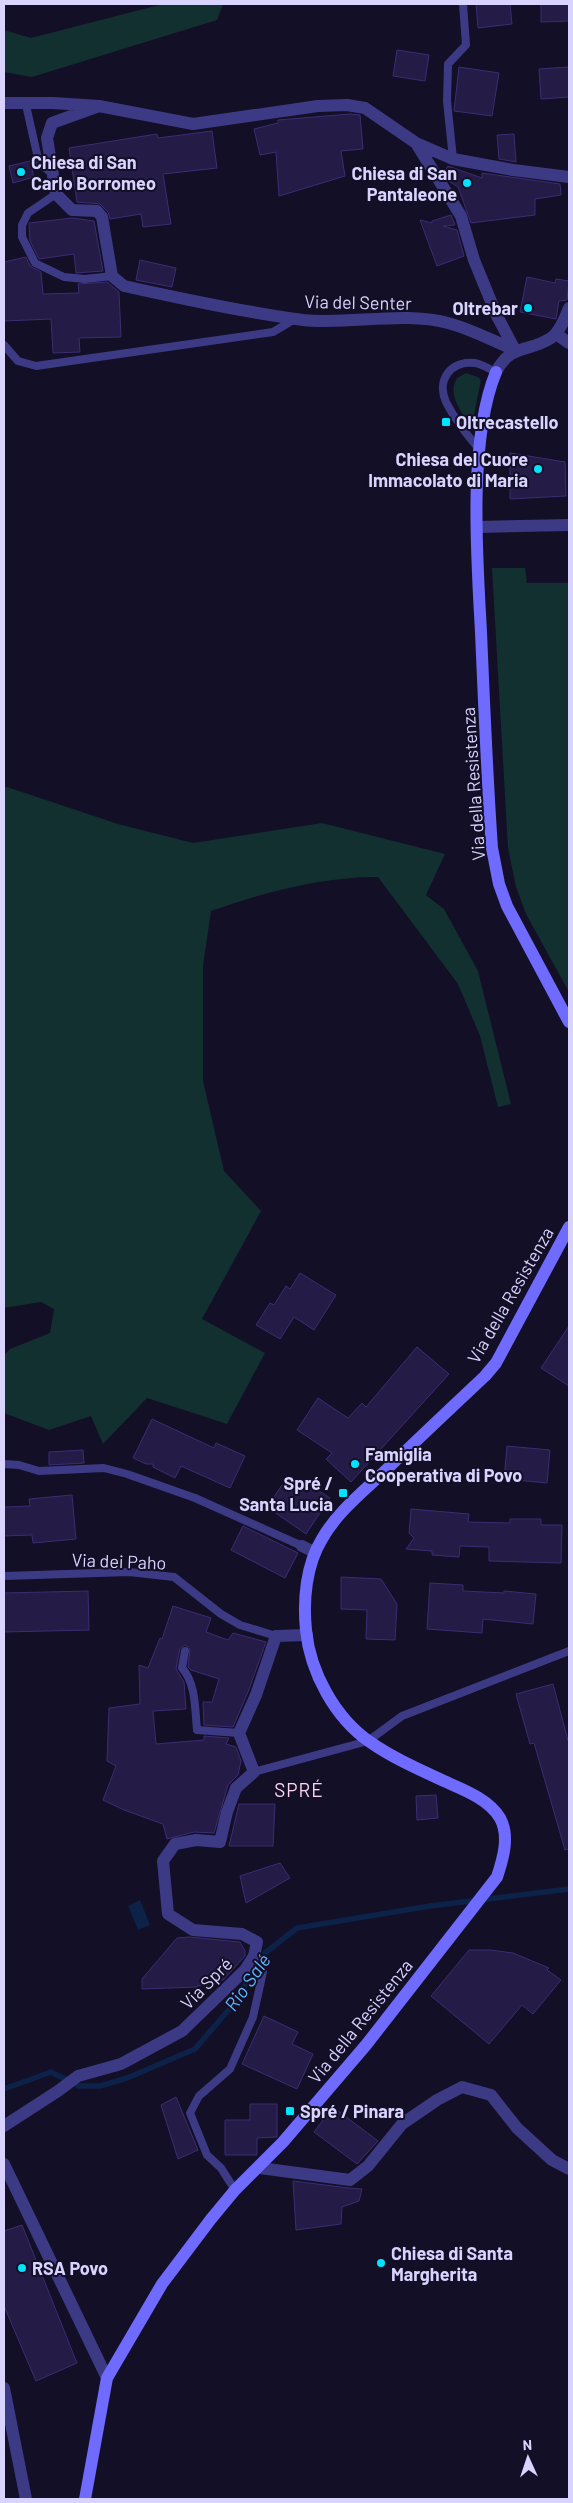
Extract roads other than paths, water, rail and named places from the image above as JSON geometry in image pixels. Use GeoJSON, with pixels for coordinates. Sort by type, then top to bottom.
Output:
{"type":"FeatureCollection","features":[{"type":"Feature","properties":{"kind":"street"},"geometry":{"type":"LineString","coordinates":[[4,104],[54,103],[99,106],[193,124],[318,106],[347,105],[364,108],[416,143],[453,159],[513,170],[569,177]]}},
{"type":"Feature","properties":{"kind":"street"},"geometry":{"type":"LineString","coordinates":[[99,106],[52,123],[46,138],[56,194],[72,210],[97,211],[102,217],[112,276]]}},
{"type":"Feature","properties":{"kind":"street"},"geometry":{"type":"LineString","coordinates":[[416,143],[461,216],[474,260],[497,316],[515,350]]}},
{"type":"Feature","properties":{"kind":"street","name":"Via del Senter"},"geometry":{"type":"LineString","coordinates":[[112,276],[124,286],[216,306],[297,318],[331,322],[368,318],[448,323],[515,350]]}},
{"type":"Feature","properties":{"kind":"street"},"geometry":{"type":"LineString","coordinates":[[496,372],[502,362],[515,350],[542,342],[556,334],[569,308]]}},
{"type":"Feature","properties":{"kind":"street"},"geometry":{"type":"LineString","coordinates":[[556,334],[569,343]]}},
{"type":"Feature","properties":{"kind":"street","name":"Via della Resistenza"},"geometry":{"type":"LineString","coordinates":[[496,372],[487,402],[479,449],[477,557],[492,848],[499,884],[507,906],[569,1022]]}},
{"type":"Feature","properties":{"kind":"street"},"geometry":{"type":"LineString","coordinates":[[478,527],[569,525]]}},
{"type":"Feature","properties":{"kind":"street","name":"Via della Resistenza"},"geometry":{"type":"LineString","coordinates":[[85,2499],[107,2378],[162,2284],[235,2190],[260,2168],[366,2045],[497,1877],[504,1850],[504,1829],[500,1818],[489,1806],[464,1790],[391,1756],[368,1741],[340,1713],[320,1682],[311,1660],[307,1635],[306,1596],[309,1571],[314,1552],[323,1536],[349,1504],[486,1376],[496,1363],[569,1227]]}},
{"type":"Feature","properties":{"kind":"street"},"geometry":{"type":"LineString","coordinates":[[302,1546],[314,1552]]}},
{"type":"Feature","properties":{"kind":"street"},"geometry":{"type":"LineString","coordinates":[[254,1772],[239,1732],[256,1695],[276,1636],[307,1635]]}},
{"type":"Feature","properties":{"kind":"street","name":"Via Spré"},"geometry":{"type":"LineString","coordinates":[[4,2126],[78,2076],[121,2064],[182,2031],[245,1970],[254,1956],[257,1942],[242,1934],[194,1930],[168,1914],[164,1861],[175,1844],[196,1840],[220,1842],[227,1812],[236,1788],[254,1772]]}},
{"type":"Feature","properties":{"kind":"street"},"geometry":{"type":"LineString","coordinates":[[260,2168],[350,2180],[368,2166],[402,2124],[437,2100],[462,2087],[491,2095],[517,2128],[552,2160],[569,2169]]}},
{"type":"Feature","properties":{"kind":"street"},"geometry":{"type":"LineString","coordinates":[[4,2164],[107,2378]]}},
{"type":"Feature","properties":{"kind":"street"},"geometry":{"type":"LineString","coordinates":[[4,2388],[26,2499]]}},
{"type":"Feature","properties":{"kind":"lane"},"geometry":{"type":"LineString","coordinates":[[453,159],[447,101],[448,64],[466,45],[463,4]]}},
{"type":"Feature","properties":{"kind":"lane"},"geometry":{"type":"LineString","coordinates":[[26,105],[39,163],[53,174]]}},
{"type":"Feature","properties":{"kind":"lane"},"geometry":{"type":"LineString","coordinates":[[56,194],[28,213],[22,225],[22,237],[35,263],[64,277],[85,279],[112,276]]}},
{"type":"Feature","properties":{"kind":"lane"},"geometry":{"type":"LineString","coordinates":[[4,344],[18,360],[36,366],[273,332],[297,318]]}},
{"type":"Feature","properties":{"kind":"lane"},"geometry":{"type":"LineString","coordinates":[[479,449],[468,437],[446,402],[442,382],[446,373],[454,366],[464,363],[475,363],[496,372]]}},
{"type":"Feature","properties":{"kind":"lane"},"geometry":{"type":"LineString","coordinates":[[4,1464],[20,1465],[39,1470],[104,1468],[127,1474],[195,1498],[302,1546]]}},
{"type":"Feature","properties":{"kind":"lane","name":"Via dei Paho"},"geometry":{"type":"LineString","coordinates":[[4,1576],[129,1572],[174,1577],[221,1614],[240,1624],[276,1636]]}},
{"type":"Feature","properties":{"kind":"lane"},"geometry":{"type":"LineString","coordinates":[[185,1651],[182,1668],[188,1675],[198,1730],[239,1732]]}},
{"type":"Feature","properties":{"kind":"lane"},"geometry":{"type":"LineString","coordinates":[[254,1772],[368,1741],[402,1716],[569,1651]]}},
{"type":"Feature","properties":{"kind":"lane"},"geometry":{"type":"LineString","coordinates":[[235,2190],[221,2168],[207,2155],[190,2113],[199,2096],[230,2069],[252,2017],[263,1972],[254,1956]]}},
{"type":"Feature","properties":{"kind":"water"},"geometry":{"type":"Polygon","coordinates":[[[140,1900],[150,1925],[138,1930],[128,1906],[140,1900]]]}},
{"type":"Feature","properties":{"kind":"waterway","name":"Rio Salé"},"geometry":{"type":"LineString","coordinates":[[4,2089],[51,2072],[79,2086],[100,2086],[127,2078],[195,2049],[231,2007],[265,1953],[297,1928],[430,1906],[569,1889]]}},
{"type":"Feature","properties":{"kind":"place","name":"Chiesa di San Carlo Borromeo"},"geometry":{"type":"Point","coordinates":[21,172]}},
{"type":"Feature","properties":{"kind":"place","name":"Chiesa di San Pantaleone"},"geometry":{"type":"Point","coordinates":[467,183]}},
{"type":"Feature","properties":{"kind":"place","name":"Oltrebar"},"geometry":{"type":"Point","coordinates":[528,308]}},
{"type":"Feature","properties":{"kind":"place","name":"Oltrecastello"},"geometry":{"type":"Point","coordinates":[446,422]}},
{"type":"Feature","properties":{"kind":"place","name":"Chiesa del Cuore Immacolato di Maria"},"geometry":{"type":"Point","coordinates":[538,469]}},
{"type":"Feature","properties":{"kind":"place","name":"Famiglia Cooperativa di Povo"},"geometry":{"type":"Point","coordinates":[355,1464]}},
{"type":"Feature","properties":{"kind":"place","name":"Spré / Santa Lucia"},"geometry":{"type":"Point","coordinates":[343,1493]}},
{"type":"Feature","properties":{"kind":"place","name":"Spré / Pinara"},"geometry":{"type":"Point","coordinates":[290,2111]}},
{"type":"Feature","properties":{"kind":"place","name":"Chiesa di Santa Margherita"},"geometry":{"type":"Point","coordinates":[381,2263]}},
{"type":"Feature","properties":{"kind":"place","name":"RSA Povo"},"geometry":{"type":"Point","coordinates":[22,2268]}},
{"type":"Feature","properties":{"kind":"district","name":"SPRÉ"},"geometry":{"type":"Point","coordinates":[299,1789]}}]}
